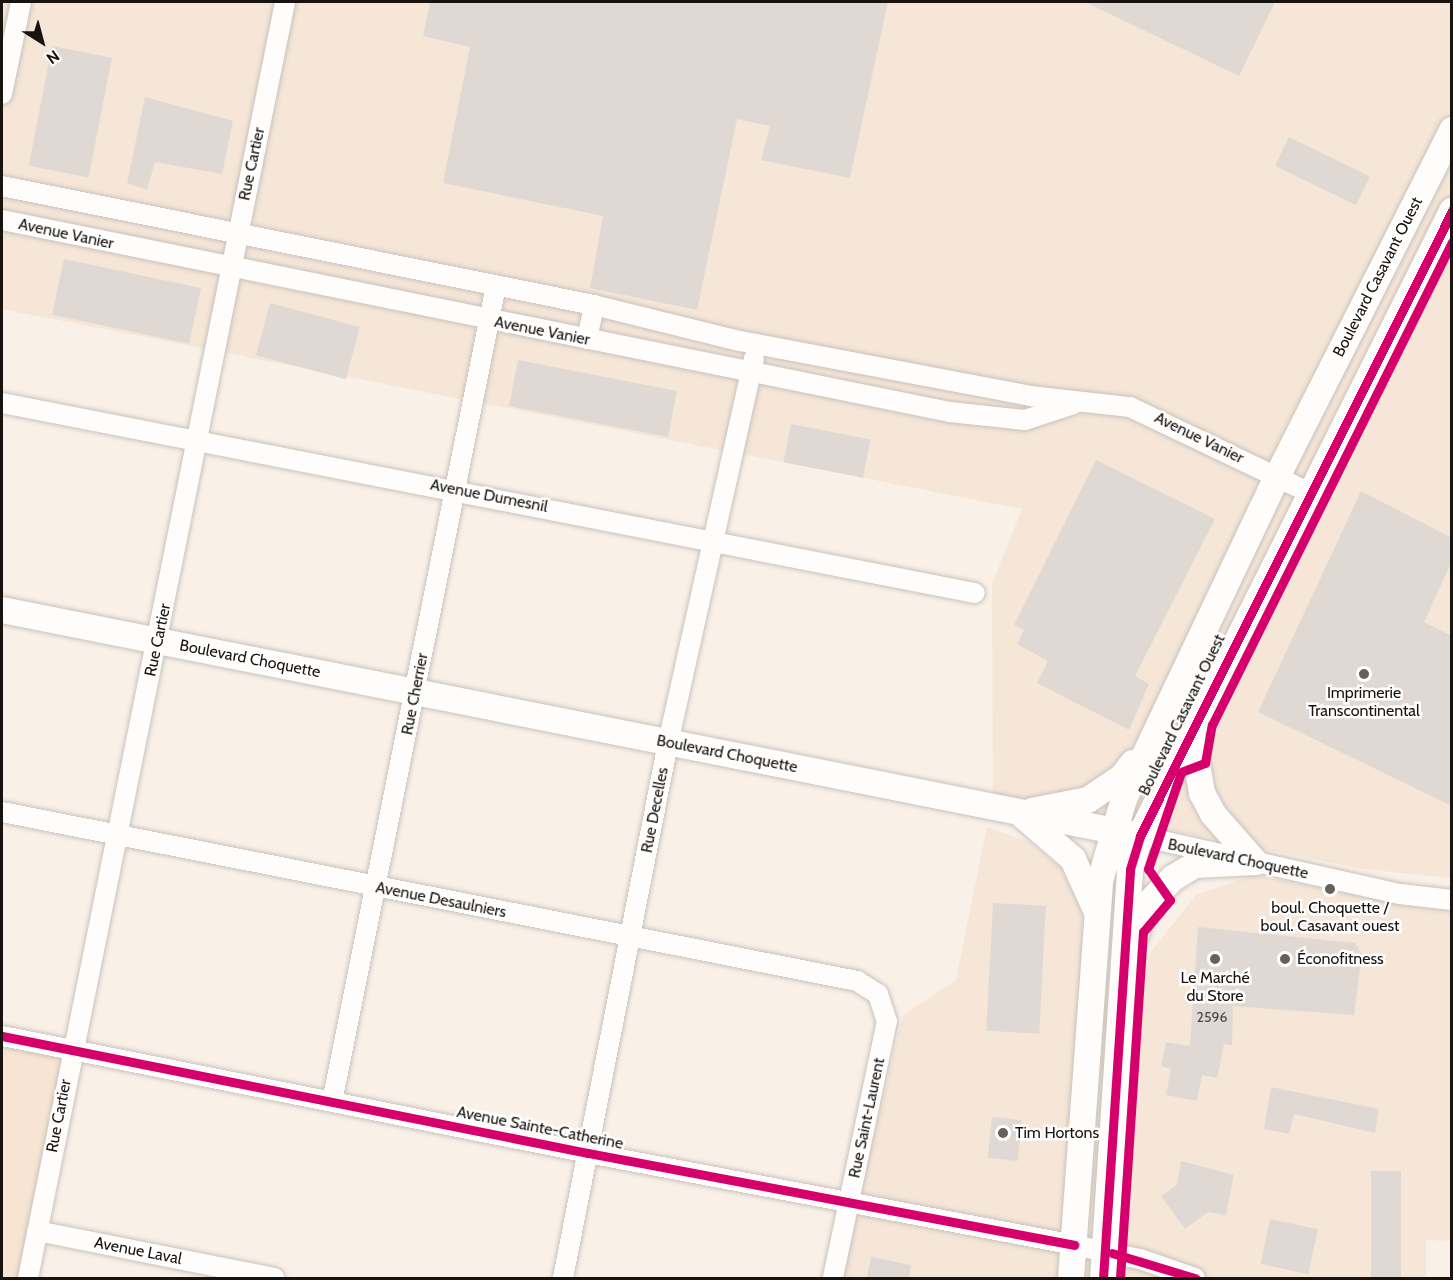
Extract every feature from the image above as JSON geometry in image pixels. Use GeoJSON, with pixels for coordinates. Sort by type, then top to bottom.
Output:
{"type":"FeatureCollection","features":[{"type":"Feature","properties":{"kind":"main road","name":"Boulevard Casavant Ouest"},"geometry":{"type":"LineString","coordinates":[[1071,1278],[1097,913],[1103,864],[1146,747],[1277,477],[1452,130]]}},
{"type":"Feature","properties":{"kind":"main road","name":"Boulevard Casavant Ouest"},"geometry":{"type":"LineString","coordinates":[[1103,1278],[1107,1252],[1130,869],[1140,836],[1452,211]]}},
{"type":"Feature","properties":{"kind":"main road","name":"Boulevard Choquette"},"geometry":{"type":"LineString","coordinates":[[2,610],[1140,836]]}},
{"type":"Feature","properties":{"kind":"main road"},"geometry":{"type":"LineString","coordinates":[[1191,730],[1202,793],[1213,814],[1255,862]]}},
{"type":"Feature","properties":{"kind":"main road"},"geometry":{"type":"LineString","coordinates":[[1020,813],[1088,800],[1122,777],[1146,747]]}},
{"type":"Feature","properties":{"kind":"main road"},"geometry":{"type":"LineString","coordinates":[[1020,813],[1073,859],[1097,913]]}},
{"type":"Feature","properties":{"kind":"main road"},"geometry":{"type":"LineString","coordinates":[[1125,975],[1145,907],[1161,888],[1195,865],[1255,862]]}},
{"type":"Feature","properties":{"kind":"street"},"geometry":{"type":"LineString","coordinates":[[2,94],[21,2]]}},
{"type":"Feature","properties":{"kind":"street","name":"Rue Cartier"},"geometry":{"type":"LineString","coordinates":[[28,1278],[71,1049],[159,641],[285,2]]}},
{"type":"Feature","properties":{"kind":"street","name":"Avenue Vanier"},"geometry":{"type":"LineString","coordinates":[[2,186],[594,305],[757,344],[869,366],[1146,412],[1310,493]]}},
{"type":"Feature","properties":{"kind":"street","name":"Avenue Vanier"},"geometry":{"type":"LineString","coordinates":[[2,220],[488,321],[752,370],[950,412],[1025,420],[1082,402]]}},
{"type":"Feature","properties":{"kind":"street","name":"Rue Cherrier"},"geometry":{"type":"LineString","coordinates":[[332,1102],[496,286]]}},
{"type":"Feature","properties":{"kind":"street"},"geometry":{"type":"LineString","coordinates":[[587,339],[594,305]]}},
{"type":"Feature","properties":{"kind":"street","name":"Rue Decelles"},"geometry":{"type":"LineString","coordinates":[[563,1278],[668,742],[716,541],[757,344]]}},
{"type":"Feature","properties":{"kind":"street"},"geometry":{"type":"LineString","coordinates":[[860,392],[869,366]]}},
{"type":"Feature","properties":{"kind":"street","name":"Avenue Dumesnil"},"geometry":{"type":"LineString","coordinates":[[2,403],[975,593]]}},
{"type":"Feature","properties":{"kind":"street","name":"Avenue Desaulniers"},"geometry":{"type":"LineString","coordinates":[[2,813],[116,838],[857,981],[878,994]]}},
{"type":"Feature","properties":{"kind":"street","name":"Boulevard Choquette"},"geometry":{"type":"LineString","coordinates":[[1140,836],[1400,894],[1452,900]]}},
{"type":"Feature","properties":{"kind":"street","name":"Rue Saint-Laurent"},"geometry":{"type":"LineString","coordinates":[[833,1278],[887,1021],[878,994]]}},
{"type":"Feature","properties":{"kind":"street","name":"Avenue Sainte-Catherine"},"geometry":{"type":"LineString","coordinates":[[2,1036],[588,1154],[849,1201],[1074,1245],[1107,1252],[1195,1278]]}},
{"type":"Feature","properties":{"kind":"street","name":"Avenue Laval"},"geometry":{"type":"LineString","coordinates":[[37,1231],[274,1278]]}},
{"type":"Feature","properties":{"kind":"shaded area"},"geometry":{"type":"Polygon","coordinates":[[[2,2],[1451,2],[1451,878],[1363,869],[993,795],[992,584],[1022,509],[2,309],[2,2]]]}},
{"type":"Feature","properties":{"kind":"shaded area"},"geometry":{"type":"Polygon","coordinates":[[[987,827],[1029,842],[1060,867],[1081,907],[1084,970],[1134,973],[1196,895],[1254,875],[1398,903],[1451,907],[1451,1241],[1426,1240],[1426,1278],[840,1278],[903,1015],[956,980],[987,827]]]}},
{"type":"Feature","properties":{"kind":"shaded area"},"geometry":{"type":"Polygon","coordinates":[[[2,1036],[71,1049],[28,1278],[2,1278],[2,1036]]]}},
{"type":"Feature","properties":{"kind":"building"},"geometry":{"type":"Polygon","coordinates":[[[430,2],[888,2],[850,178],[761,160],[770,126],[737,119],[697,310],[590,288],[603,216],[443,183],[470,47],[423,36],[430,2]]]}},
{"type":"Feature","properties":{"kind":"building"},"geometry":{"type":"Polygon","coordinates":[[[1085,2],[1275,2],[1239,76],[1085,2]]]}},
{"type":"Feature","properties":{"kind":"building"},"geometry":{"type":"Polygon","coordinates":[[[52,46],[112,58],[89,177],[29,166],[52,46]]]}},
{"type":"Feature","properties":{"kind":"building"},"geometry":{"type":"Polygon","coordinates":[[[145,97],[233,121],[222,174],[155,162],[147,190],[127,183],[145,97]]]}},
{"type":"Feature","properties":{"kind":"building"},"geometry":{"type":"Polygon","coordinates":[[[1289,137],[1370,176],[1356,205],[1275,166],[1289,137]]]}},
{"type":"Feature","properties":{"kind":"building"},"geometry":{"type":"Polygon","coordinates":[[[64,259],[201,288],[189,344],[52,315],[64,259]]]}},
{"type":"Feature","properties":{"kind":"building"},"geometry":{"type":"Polygon","coordinates":[[[270,303],[360,327],[346,379],[256,355],[270,303]]]}},
{"type":"Feature","properties":{"kind":"building"},"geometry":{"type":"Polygon","coordinates":[[[518,360],[677,391],[668,437],[509,406],[518,360]]]}},
{"type":"Feature","properties":{"kind":"building"},"geometry":{"type":"Polygon","coordinates":[[[791,424],[871,439],[863,478],[784,462],[791,424]]]}},
{"type":"Feature","properties":{"kind":"building"},"geometry":{"type":"Polygon","coordinates":[[[1096,460],[1215,519],[1135,676],[1149,684],[1129,730],[1037,683],[1048,661],[1017,644],[1024,630],[1014,625],[1096,460]]]}},
{"type":"Feature","properties":{"kind":"building","name":"Imprimerie Transcontinental"},"geometry":{"type":"Polygon","coordinates":[[[1361,491],[1452,538],[1452,561],[1424,622],[1452,636],[1452,806],[1258,712],[1361,491]]]}},
{"type":"Feature","properties":{"kind":"building"},"geometry":{"type":"Polygon","coordinates":[[[993,903],[1046,906],[1039,1034],[986,1031],[993,903]]]}},
{"type":"Feature","properties":{"kind":"building"},"geometry":{"type":"Polygon","coordinates":[[[1198,927],[1355,943],[1362,954],[1354,1015],[1233,1006],[1232,1045],[1224,1044],[1217,1078],[1202,1075],[1197,1101],[1166,1095],[1171,1069],[1161,1066],[1166,1042],[1190,1046],[1198,927]]]}},
{"type":"Feature","properties":{"kind":"building"},"geometry":{"type":"Polygon","coordinates":[[[1271,1087],[1379,1109],[1375,1133],[1294,1114],[1289,1134],[1264,1129],[1271,1087]]]}},
{"type":"Feature","properties":{"kind":"building"},"geometry":{"type":"Polygon","coordinates":[[[992,1117],[1022,1120],[1018,1161],[988,1158],[992,1117]]]}},
{"type":"Feature","properties":{"kind":"building"},"geometry":{"type":"Polygon","coordinates":[[[1181,1161],[1234,1175],[1226,1215],[1208,1212],[1185,1229],[1161,1196],[1177,1185],[1181,1161]]]}},
{"type":"Feature","properties":{"kind":"building"},"geometry":{"type":"Polygon","coordinates":[[[1371,1171],[1401,1171],[1401,1278],[1371,1278],[1371,1171]]]}},
{"type":"Feature","properties":{"kind":"building"},"geometry":{"type":"Polygon","coordinates":[[[1270,1219],[1318,1229],[1308,1274],[1260,1264],[1270,1219]]]}},
{"type":"Feature","properties":{"kind":"building"},"geometry":{"type":"Polygon","coordinates":[[[871,1257],[911,1265],[909,1278],[867,1278],[871,1257]]]}},
{"type":"Feature","properties":{"kind":"cycle path"},"geometry":{"type":"LineString","coordinates":[[1103,1278],[1130,869],[1140,836],[1452,211]]}},
{"type":"Feature","properties":{"kind":"cycle path"},"geometry":{"type":"LineString","coordinates":[[1120,1278],[1143,932],[1170,900],[1148,869],[1181,772],[1205,763],[1212,725],[1452,242]]}},
{"type":"Feature","properties":{"kind":"cycle path"},"geometry":{"type":"LineString","coordinates":[[2,1036],[588,1153],[1074,1245]]}},
{"type":"Feature","properties":{"kind":"cycle path"},"geometry":{"type":"LineString","coordinates":[[1112,1253],[1195,1278]]}},
{"type":"Feature","properties":{"kind":"place","name":"Imprimerie Transcontinental"},"geometry":{"type":"Point","coordinates":[1364,674]}},
{"type":"Feature","properties":{"kind":"place","name":"boul. Choquette / boul. Casavant ouest"},"geometry":{"type":"Point","coordinates":[1330,889]}},
{"type":"Feature","properties":{"kind":"place","name":"Le Marché du Store"},"geometry":{"type":"Point","coordinates":[1215,959]}},
{"type":"Feature","properties":{"kind":"place","name":"Éconofitness"},"geometry":{"type":"Point","coordinates":[1285,959]}},
{"type":"Feature","properties":{"kind":"place","name":"Tim Hortons"},"geometry":{"type":"Point","coordinates":[1003,1133]}}]}
